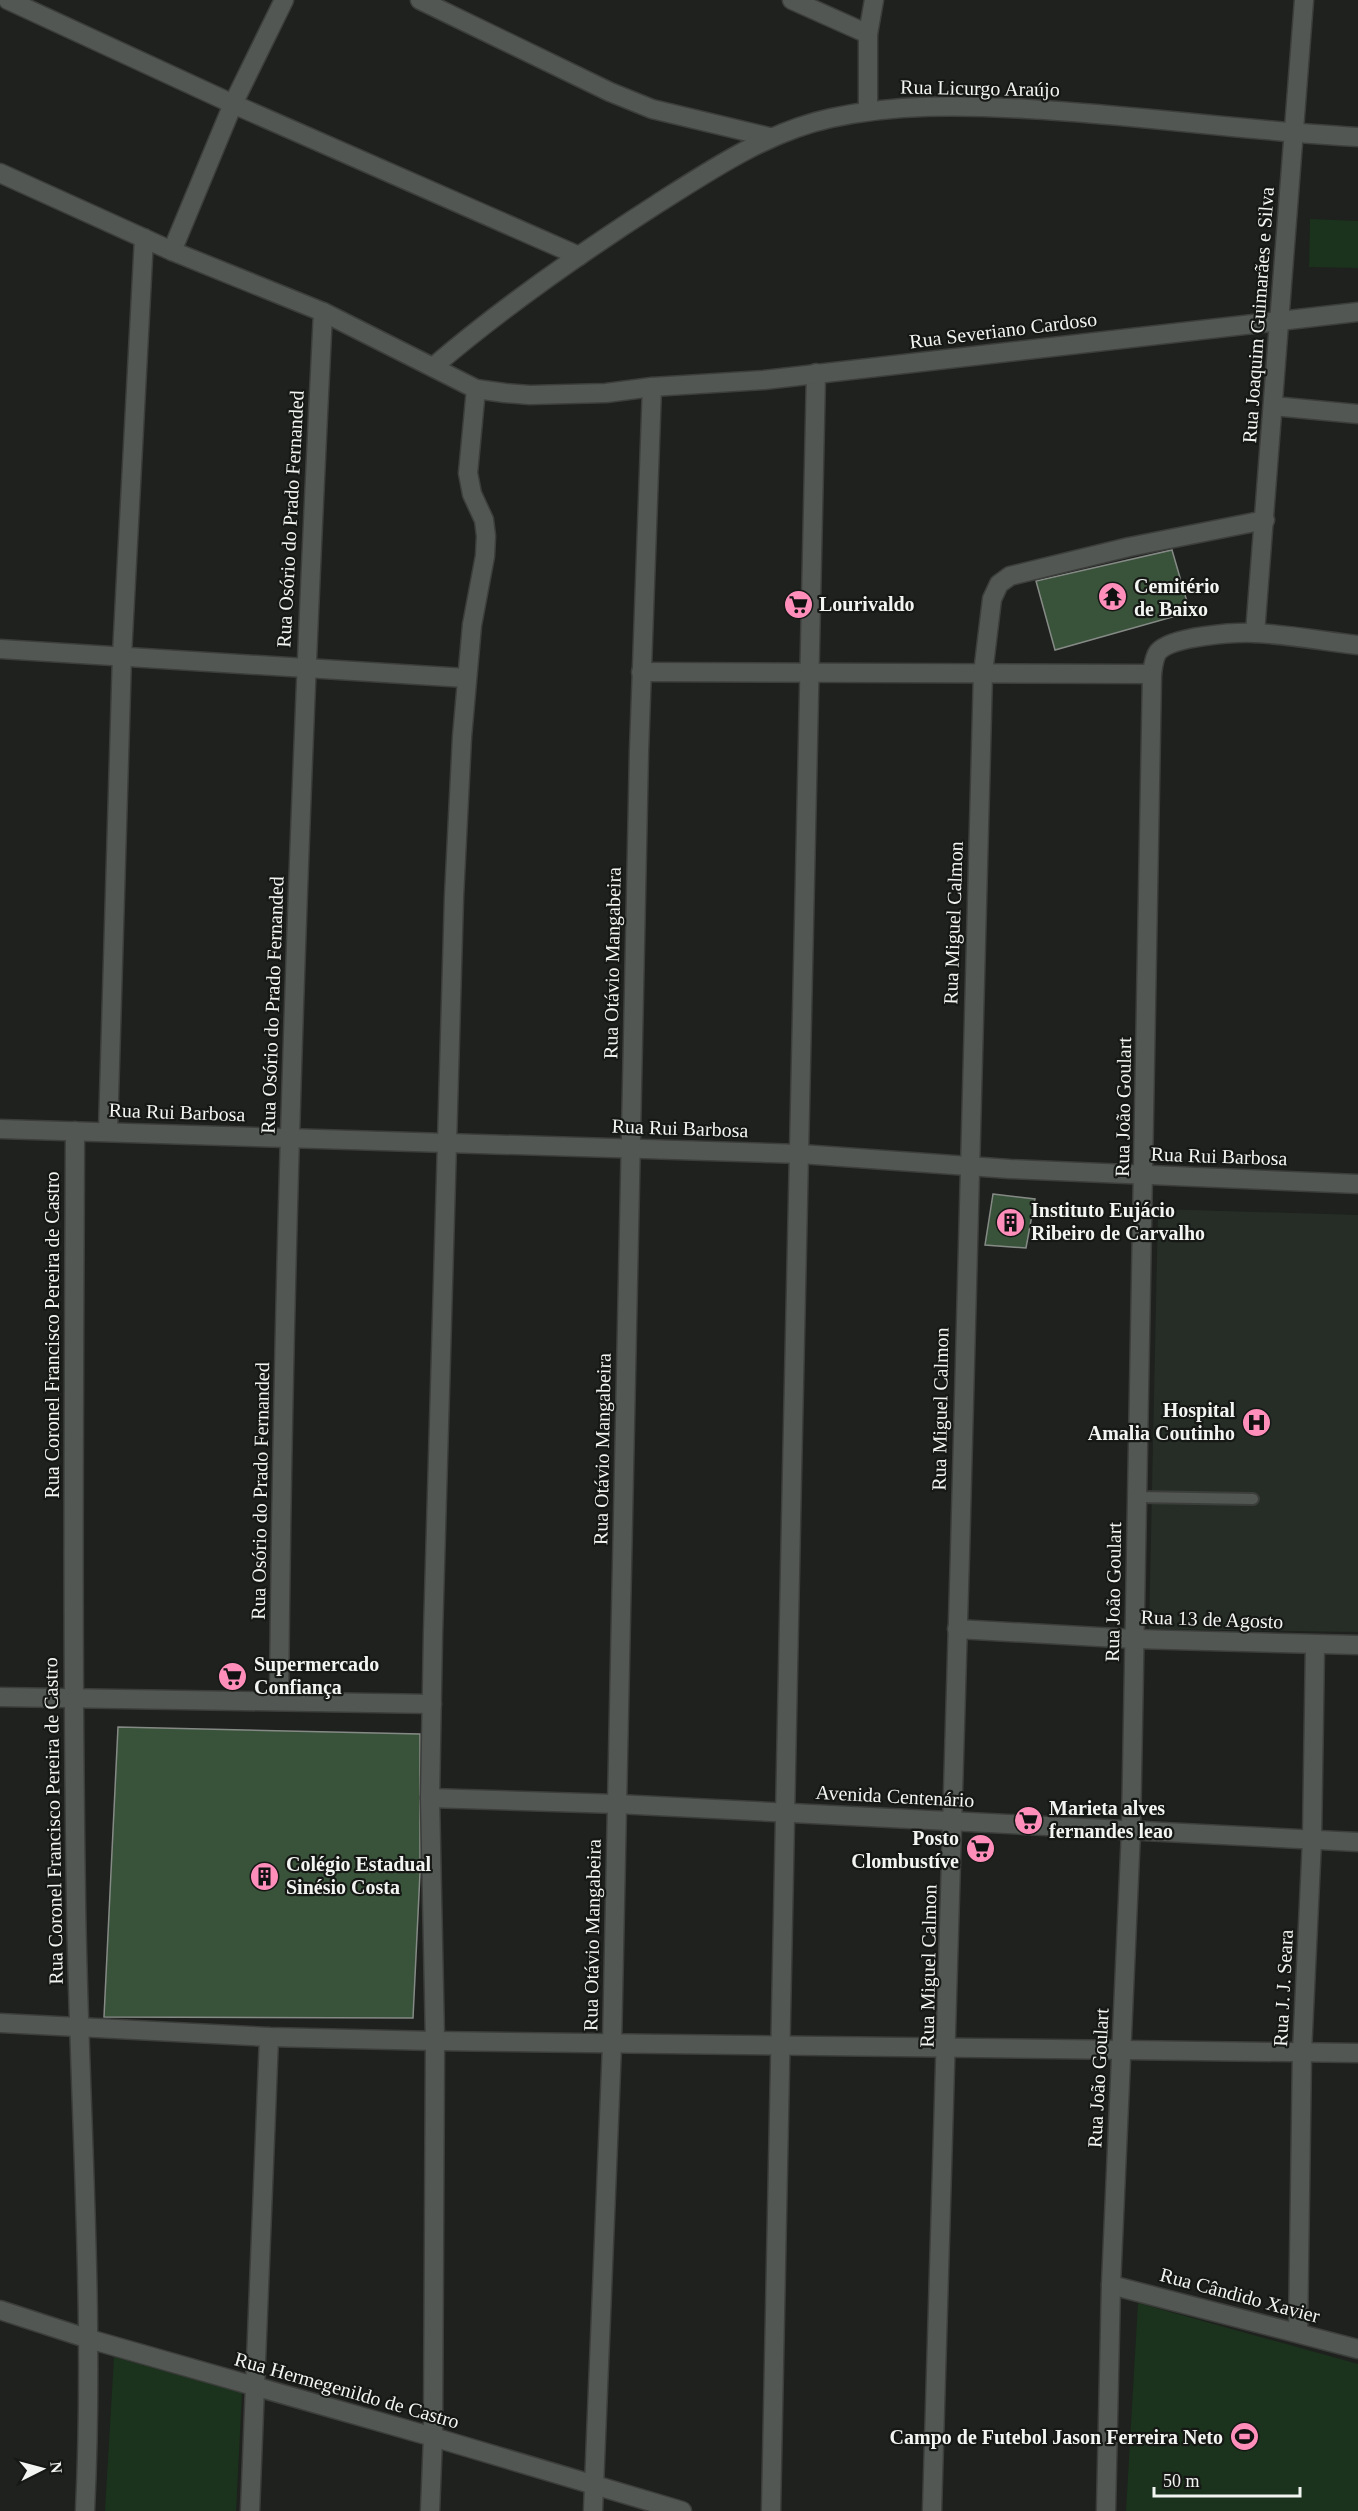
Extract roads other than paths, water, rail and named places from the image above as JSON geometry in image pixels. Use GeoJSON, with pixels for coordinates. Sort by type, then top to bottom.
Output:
{"type":"FeatureCollection","features":[{"type":"Feature","properties":{"kind":"street"},"geometry":{"type":"LineString","coordinates":[[8,0],[233,104],[579,256]]}},
{"type":"Feature","properties":{"kind":"street"},"geometry":{"type":"LineString","coordinates":[[172,251],[233,104],[284,0]]}},
{"type":"Feature","properties":{"kind":"street"},"geometry":{"type":"LineString","coordinates":[[420,0],[610,93],[694,121],[769,138]]}},
{"type":"Feature","properties":{"kind":"street"},"geometry":{"type":"LineString","coordinates":[[792,0],[868,34]]}},
{"type":"Feature","properties":{"kind":"street"},"geometry":{"type":"LineString","coordinates":[[868,111],[868,34],[874,0]]}},
{"type":"Feature","properties":{"kind":"street","name":"Rua Joaquim Guimarães e Silva"},"geometry":{"type":"LineString","coordinates":[[1255,633],[1304,0]]}},
{"type":"Feature","properties":{"kind":"street","name":"Rua Licurgo Araújo"},"geometry":{"type":"LineString","coordinates":[[433,367],[498,312],[629,222],[720,165],[769,138],[829,118],[868,111],[949,106],[1075,111],[1295,134],[1358,137]]}},
{"type":"Feature","properties":{"kind":"street","name":"Rua Severiano Cardoso"},"geometry":{"type":"LineString","coordinates":[[1,177],[172,251],[323,312],[476,388],[530,395],[561,395],[764,381],[1358,312]]}},
{"type":"Feature","properties":{"kind":"street"},"geometry":{"type":"LineString","coordinates":[[108,1131],[122,655],[144,238]]}},
{"type":"Feature","properties":{"kind":"street","name":"Rua Osório do Prado Fernanded"},"geometry":{"type":"LineString","coordinates":[[279,1701],[291,1140],[305,667],[323,312]]}},
{"type":"Feature","properties":{"kind":"street"},"geometry":{"type":"LineString","coordinates":[[771,2511],[790,1507],[801,1154],[816,374]]}},
{"type":"Feature","properties":{"kind":"street","name":"Rua Otávio Mangabeira"},"geometry":{"type":"LineString","coordinates":[[593,2511],[612,2045],[641,672],[652,387]]}},
{"type":"Feature","properties":{"kind":"street"},"geometry":{"type":"LineString","coordinates":[[430,2511],[433,2437],[435,2041],[430,1798],[432,1704],[454,897],[466,678],[486,536],[484,520],[472,494],[468,473],[469,440],[476,388]]}},
{"type":"Feature","properties":{"kind":"street"},"geometry":{"type":"LineString","coordinates":[[1273,406],[1358,414]]}},
{"type":"Feature","properties":{"kind":"street","name":"Rua Miguel Calmon"},"geometry":{"type":"LineString","coordinates":[[932,2511],[948,2047],[983,673],[992,599],[999,584],[1010,576],[1129,547],[1265,520]]}},
{"type":"Feature","properties":{"kind":"street"},"geometry":{"type":"LineString","coordinates":[[641,672],[1152,674],[1156,654],[1164,646],[1190,639],[1255,633],[1358,645]]}},
{"type":"Feature","properties":{"kind":"street"},"geometry":{"type":"LineString","coordinates":[[0,649],[466,678]]}},
{"type":"Feature","properties":{"kind":"street","name":"Rua João Goulart"},"geometry":{"type":"LineString","coordinates":[[1106,2511],[1111,2285],[1131,1831],[1152,674]]}},
{"type":"Feature","properties":{"kind":"street","name":"Rua Rui Barbosa"},"geometry":{"type":"LineString","coordinates":[[0,1129],[108,1131],[291,1140],[801,1154],[969,1166],[1358,1184]]}},
{"type":"Feature","properties":{"kind":"street","name":"Rua Coronel Francisco Pereira de Castro"},"geometry":{"type":"LineString","coordinates":[[75,1131],[73,1698],[76,1905],[89,2339],[85,2511]]}},
{"type":"Feature","properties":{"kind":"street","name":"Rua 13 de Agosto"},"geometry":{"type":"LineString","coordinates":[[957,1629],[1135,1639],[1358,1645]]}},
{"type":"Feature","properties":{"kind":"street","name":"Rua J. J. Seara"},"geometry":{"type":"LineString","coordinates":[[1298,2333],[1302,2052],[1312,1840],[1315,1645]]}},
{"type":"Feature","properties":{"kind":"street"},"geometry":{"type":"LineString","coordinates":[[0,1697],[432,1704]]}},
{"type":"Feature","properties":{"kind":"street","name":"Avenida Centenário"},"geometry":{"type":"LineString","coordinates":[[430,1798],[617,1804],[1358,1842]]}},
{"type":"Feature","properties":{"kind":"street"},"geometry":{"type":"LineString","coordinates":[[0,2023],[269,2037],[612,2045],[1358,2053]]}},
{"type":"Feature","properties":{"kind":"street"},"geometry":{"type":"LineString","coordinates":[[250,2511],[269,2037]]}},
{"type":"Feature","properties":{"kind":"street","name":"Rua Cândido Xavier"},"geometry":{"type":"LineString","coordinates":[[1111,2285],[1358,2349]]}},
{"type":"Feature","properties":{"kind":"street","name":"Rua Hermegenildo de Castro"},"geometry":{"type":"LineString","coordinates":[[0,2310],[89,2339],[682,2511]]}},
{"type":"Feature","properties":{"kind":"lane"},"geometry":{"type":"LineString","coordinates":[[1137,1497],[1253,1499]]}},
{"type":"Feature","properties":{"kind":"place","name":"Cemitério de Baixo"},"geometry":{"type":"Point","coordinates":[1113,597]}},
{"type":"Feature","properties":{"kind":"place","name":"Lourivaldo"},"geometry":{"type":"Point","coordinates":[798,604]}},
{"type":"Feature","properties":{"kind":"place","name":"Instituto Eujácio Ribeiro de Carvalho"},"geometry":{"type":"Point","coordinates":[1010,1222]}},
{"type":"Feature","properties":{"kind":"place","name":"Hospital Amalia Coutinho"},"geometry":{"type":"Point","coordinates":[1256,1422]}},
{"type":"Feature","properties":{"kind":"place","name":"Supermercado Confiança"},"geometry":{"type":"Point","coordinates":[233,1676]}},
{"type":"Feature","properties":{"kind":"place","name":"Marieta alves fernandes leao"},"geometry":{"type":"Point","coordinates":[1028,1820]}},
{"type":"Feature","properties":{"kind":"place","name":"Posto Clombustíve"},"geometry":{"type":"Point","coordinates":[980,1849]}},
{"type":"Feature","properties":{"kind":"place","name":"Colégio Estadual Sinésio Costa"},"geometry":{"type":"Point","coordinates":[265,1876]}},
{"type":"Feature","properties":{"kind":"place","name":"Campo de Futebol Jason Ferreira Neto"},"geometry":{"type":"Point","coordinates":[1244,2437]}}]}
